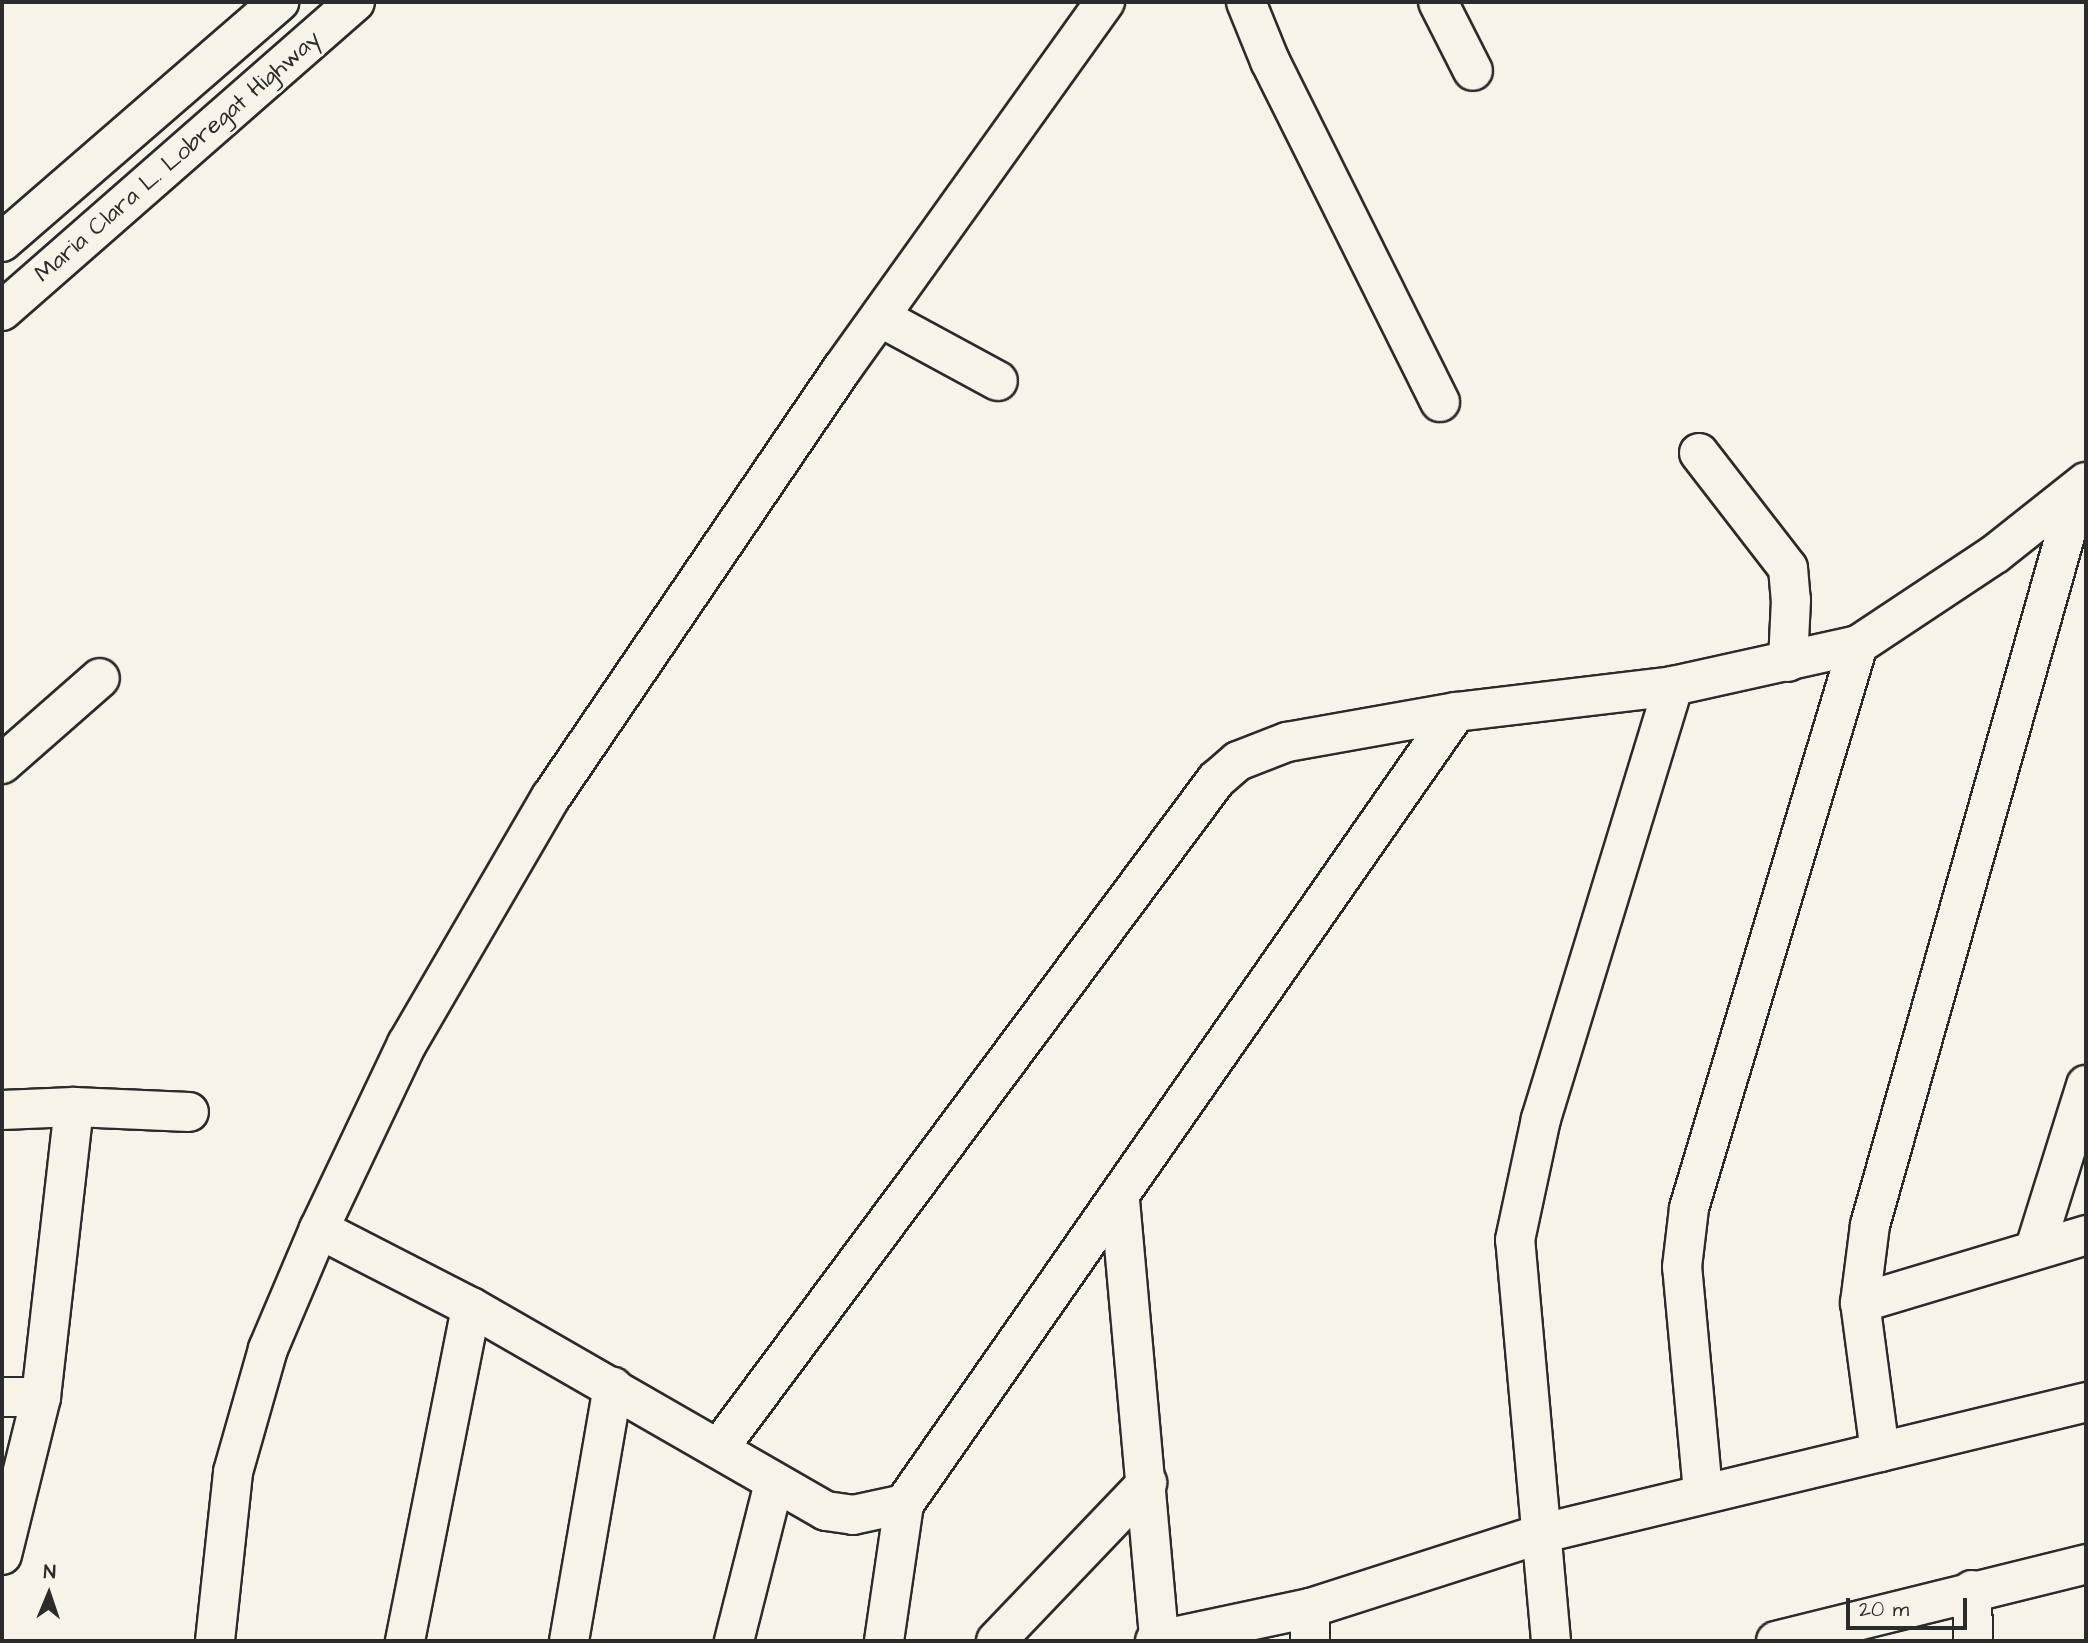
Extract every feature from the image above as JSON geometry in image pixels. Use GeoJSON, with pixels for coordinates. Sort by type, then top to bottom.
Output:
{"type":"FeatureCollection","features":[{"type":"Feature","properties":{"kind":"main road","name":"Maria Clara L. Lobregat Highway"},"geometry":{"type":"LineString","coordinates":[[2,242],[279,2]]}},
{"type":"Feature","properties":{"kind":"main road","name":"Maria Clara L. Lobregat Highway"},"geometry":{"type":"LineString","coordinates":[[2,311],[355,2]]}},
{"type":"Feature","properties":{"kind":"main road"},"geometry":{"type":"LineString","coordinates":[[215,1641],[233,1472],[268,1349],[319,1229],[408,1044],[551,797],[880,317],[1105,2]]}},
{"type":"Feature","properties":{"kind":"main road"},"geometry":{"type":"LineString","coordinates":[[1246,2],[1270,61],[1440,402]]}},
{"type":"Feature","properties":{"kind":"main road"},"geometry":{"type":"LineString","coordinates":[[1438,2],[1473,71]]}},
{"type":"Feature","properties":{"kind":"main road"},"geometry":{"type":"LineString","coordinates":[[880,317],[998,381]]}},
{"type":"Feature","properties":{"kind":"main road"},"geometry":{"type":"LineString","coordinates":[[1699,453],[1788,568],[1791,600],[1788,662]]}},
{"type":"Feature","properties":{"kind":"main road"},"geometry":{"type":"LineString","coordinates":[[719,1448],[1216,780],[1238,761],[1287,742],[1455,712],[1673,686],[1858,645],[1937,594],[2082,486]]}},
{"type":"Feature","properties":{"kind":"main road"},"geometry":{"type":"LineString","coordinates":[[1880,1452],[1860,1303],[1870,1225],[2082,486]]}},
{"type":"Feature","properties":{"kind":"main road"},"geometry":{"type":"LineString","coordinates":[[1703,1492],[1682,1267],[1689,1208],[1858,645]]}},
{"type":"Feature","properties":{"kind":"main road"},"geometry":{"type":"LineString","coordinates":[[2,764],[100,678]]}},
{"type":"Feature","properties":{"kind":"main road"},"geometry":{"type":"LineString","coordinates":[[1551,1641],[1515,1240],[1541,1119],[1673,686]]}},
{"type":"Feature","properties":{"kind":"main road"},"geometry":{"type":"LineString","coordinates":[[884,1641],[904,1504],[1120,1200],[1455,712]]}},
{"type":"Feature","properties":{"kind":"main road"},"geometry":{"type":"LineString","coordinates":[[2035,1248],[2086,1085]]}},
{"type":"Feature","properties":{"kind":"main road"},"geometry":{"type":"LineString","coordinates":[[2,1110],[74,1107],[190,1112]]}},
{"type":"Feature","properties":{"kind":"main road"},"geometry":{"type":"LineString","coordinates":[[2,1555],[41,1397],[74,1107]]}},
{"type":"Feature","properties":{"kind":"main road"},"geometry":{"type":"LineString","coordinates":[[1120,1200],[1147,1483],[1157,1639],[1310,1625],[1543,1534],[1703,1492],[2086,1402]]}},
{"type":"Feature","properties":{"kind":"main road"},"geometry":{"type":"LineString","coordinates":[[319,1229],[471,1307],[827,1511],[853,1515],[904,1504]]}},
{"type":"Feature","properties":{"kind":"main road"},"geometry":{"type":"LineString","coordinates":[[1860,1303],[2035,1248],[2086,1235]]}},
{"type":"Feature","properties":{"kind":"main road"},"geometry":{"type":"LineString","coordinates":[[405,1641],[471,1307]]}},
{"type":"Feature","properties":{"kind":"main road"},"geometry":{"type":"LineString","coordinates":[[569,1641],[613,1387]]}},
{"type":"Feature","properties":{"kind":"main road"},"geometry":{"type":"LineString","coordinates":[[2,1397],[41,1397]]}},
{"type":"Feature","properties":{"kind":"main road"},"geometry":{"type":"LineString","coordinates":[[734,1641],[774,1483]]}},
{"type":"Feature","properties":{"kind":"main road"},"geometry":{"type":"LineString","coordinates":[[996,1641],[1147,1483]]}},
{"type":"Feature","properties":{"kind":"main road"},"geometry":{"type":"LineString","coordinates":[[1776,1641],[1846,1632],[1972,1590],[2086,1564]]}},
{"type":"Feature","properties":{"kind":"main road"},"geometry":{"type":"LineString","coordinates":[[1972,1590],[1973,1641]]}}]}
